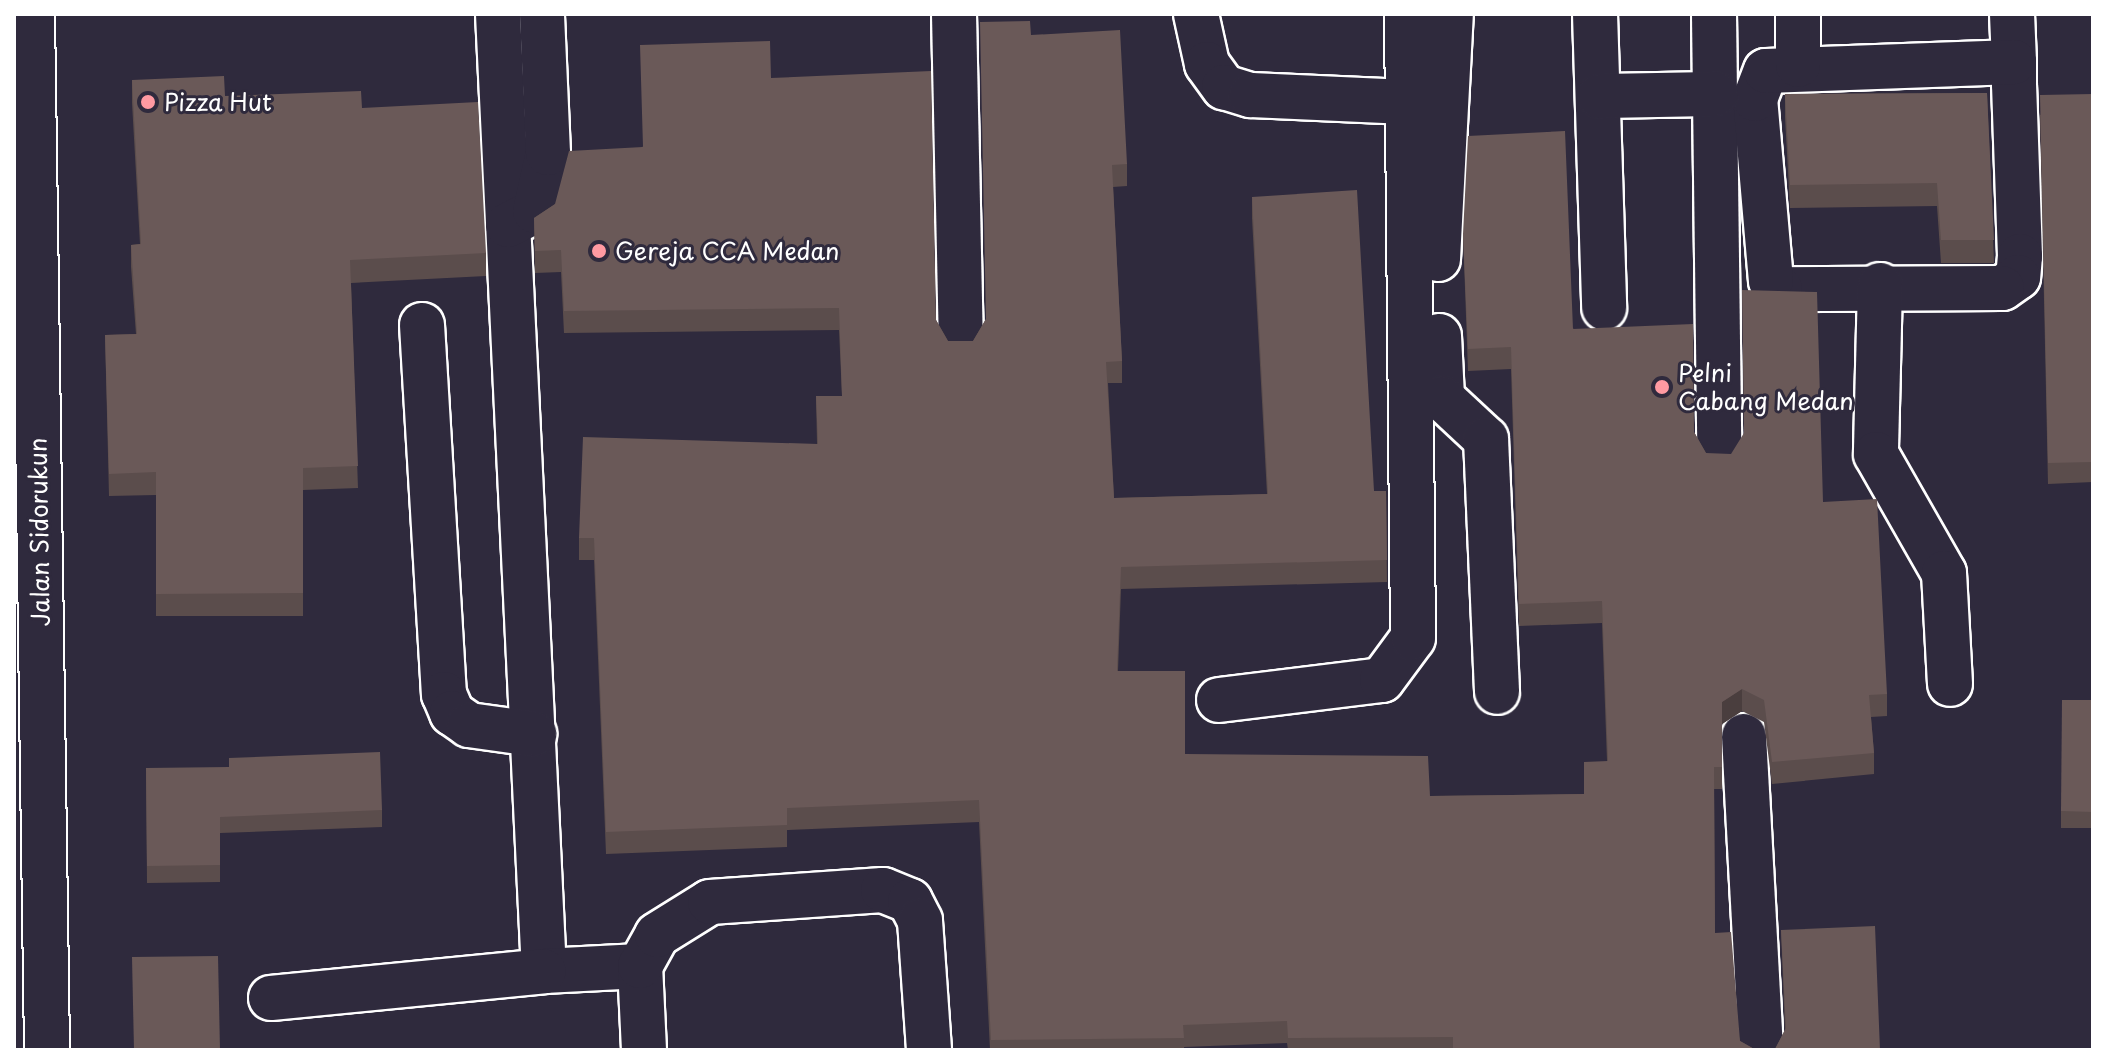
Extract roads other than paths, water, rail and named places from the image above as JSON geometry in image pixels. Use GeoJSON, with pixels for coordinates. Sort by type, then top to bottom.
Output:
{"type":"FeatureCollection","features":[{"type":"Feature","properties":{"kind":"street","name":"Jalan Sidorukun"},"geometry":{"type":"LineString","coordinates":[[32,14],[47,1050]]}},
{"type":"Feature","properties":{"kind":"street"},"geometry":{"type":"LineString","coordinates":[[498,14],[544,971]]}},
{"type":"Feature","properties":{"kind":"street"},"geometry":{"type":"LineString","coordinates":[[508,225],[535,211],[548,153],[542,14]]}},
{"type":"Feature","properties":{"kind":"street"},"geometry":{"type":"LineString","coordinates":[[954,14],[961,341]]}},
{"type":"Feature","properties":{"kind":"street"},"geometry":{"type":"LineString","coordinates":[[1196,14],[1207,64],[1224,87],[1251,95],[1407,102]]}},
{"type":"Feature","properties":{"kind":"street"},"geometry":{"type":"LineString","coordinates":[[1219,700],[1382,680],[1413,638],[1407,14]]}},
{"type":"Feature","properties":{"kind":"street"},"geometry":{"type":"LineString","coordinates":[[1451,14],[1441,128],[1440,389],[1448,406],[1475,421],[1486,439],[1497,692]]}},
{"type":"Feature","properties":{"kind":"street"},"geometry":{"type":"LineString","coordinates":[[1595,14],[1604,308]]}},
{"type":"Feature","properties":{"kind":"street"},"geometry":{"type":"LineString","coordinates":[[1714,14],[1719,454]]}},
{"type":"Feature","properties":{"kind":"street"},"geometry":{"type":"LineString","coordinates":[[1798,14],[1798,65]]}},
{"type":"Feature","properties":{"kind":"street"},"geometry":{"type":"LineString","coordinates":[[2012,14],[2014,62],[2018,277],[2002,288],[1880,285],[1780,289],[1765,266],[1756,90],[1766,71],[1798,65],[2014,62]]}},
{"type":"Feature","properties":{"kind":"street"},"geometry":{"type":"LineString","coordinates":[[1599,96],[1716,94]]}},
{"type":"Feature","properties":{"kind":"street"},"geometry":{"type":"LineString","coordinates":[[1880,285],[1876,454],[1944,573],[1950,684]]}},
{"type":"Feature","properties":{"kind":"street"},"geometry":{"type":"LineString","coordinates":[[422,325],[444,694],[452,713],[469,725],[534,734]]}},
{"type":"Feature","properties":{"kind":"street"},"geometry":{"type":"LineString","coordinates":[[1744,736],[1761,1050]]}},
{"type":"Feature","properties":{"kind":"street"},"geometry":{"type":"LineString","coordinates":[[644,1050],[640,966],[657,935],[710,902],[883,890],[910,901],[920,921],[929,1050]]}},
{"type":"Feature","properties":{"kind":"street"},"geometry":{"type":"LineString","coordinates":[[271,998],[544,971],[640,966]]}},
{"type":"Feature","properties":{"kind":"place","name":"Pizza Hut"},"geometry":{"type":"Point","coordinates":[148,102]}},
{"type":"Feature","properties":{"kind":"place","name":"Gereja CCA Medan"},"geometry":{"type":"Point","coordinates":[599,251]}},
{"type":"Feature","properties":{"kind":"place","name":"Pelni Cabang Medan"},"geometry":{"type":"Point","coordinates":[1662,387]}}]}
